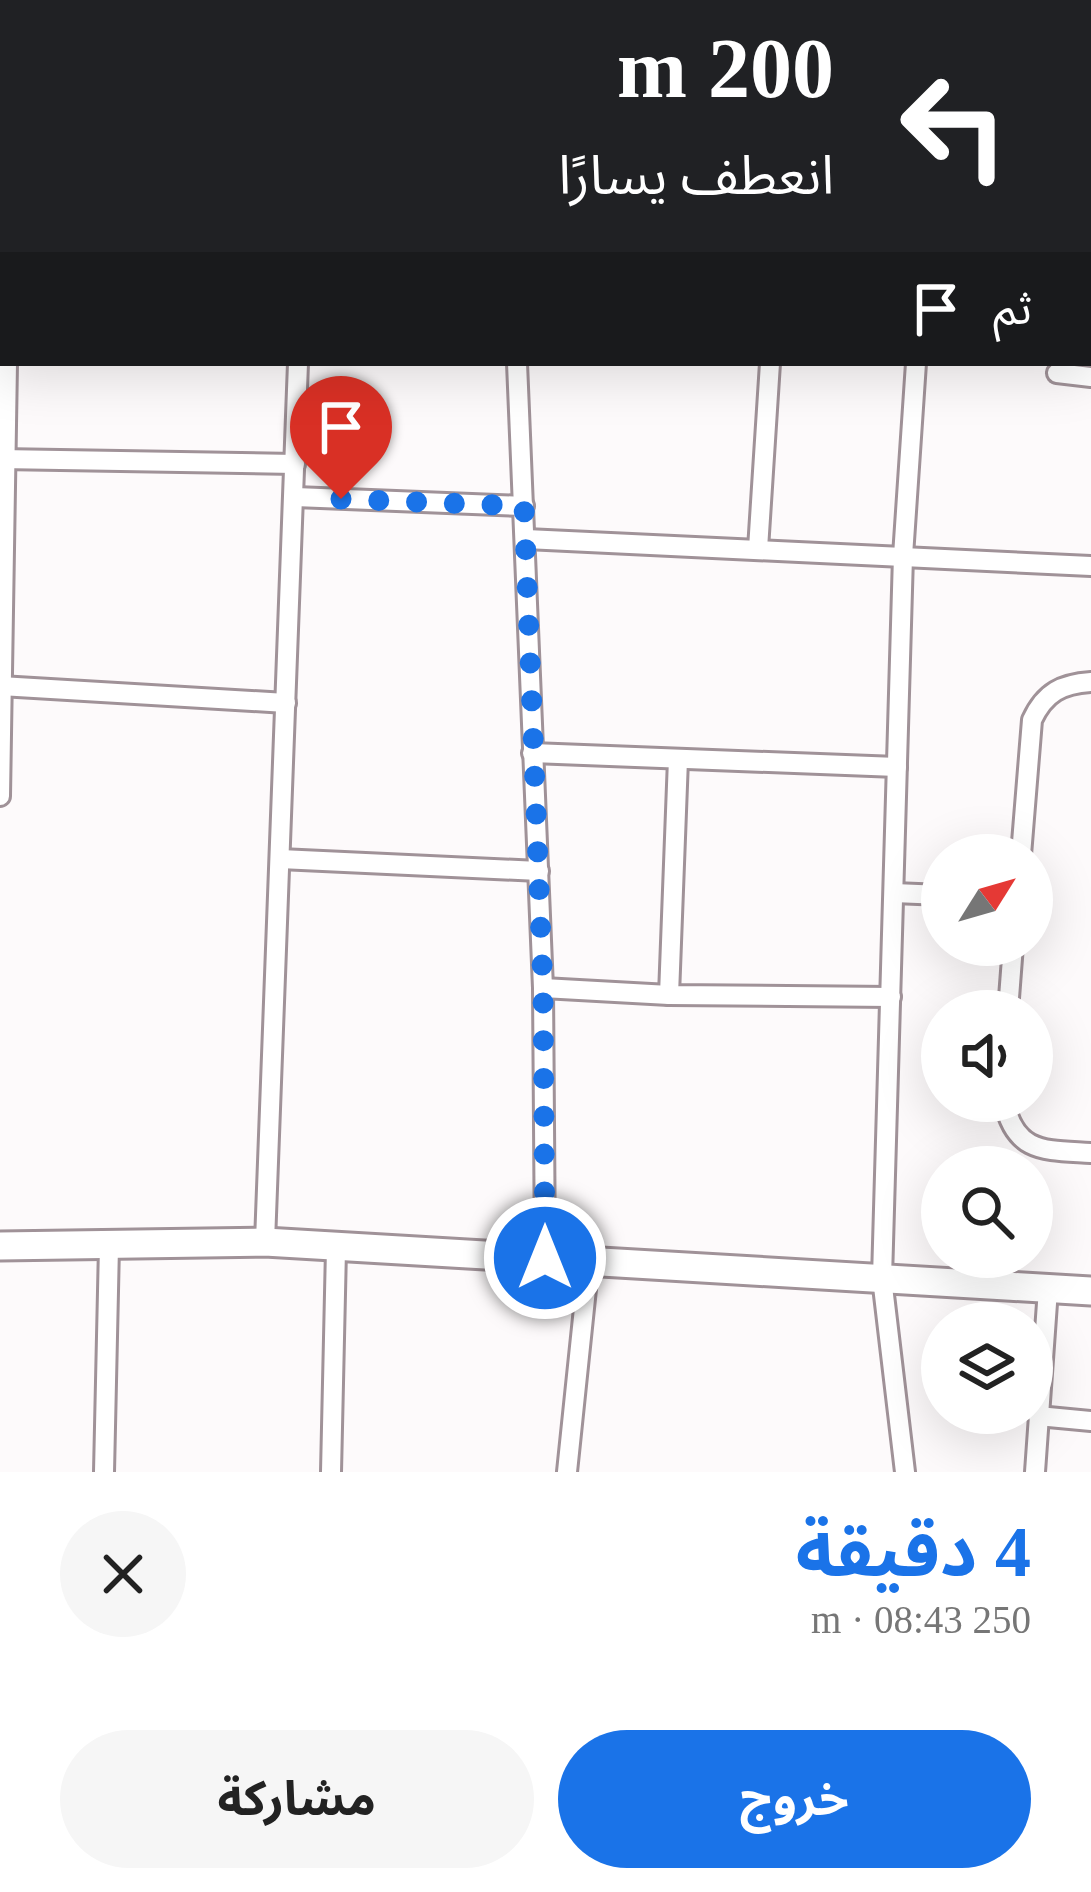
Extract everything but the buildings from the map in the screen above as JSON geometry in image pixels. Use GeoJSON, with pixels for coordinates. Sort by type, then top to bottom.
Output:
{"type":"FeatureCollection","features":[{"type":"Feature","properties":{"kind":"street"},"geometry":{"type":"LineString","coordinates":[[0,796],[7,366]]}},
{"type":"Feature","properties":{"kind":"street"},"geometry":{"type":"LineString","coordinates":[[265,1242],[298,366]]}},
{"type":"Feature","properties":{"kind":"street"},"geometry":{"type":"LineString","coordinates":[[518,366],[543,988],[545,1258]]}},
{"type":"Feature","properties":{"kind":"street"},"geometry":{"type":"LineString","coordinates":[[758,549],[770,366]]}},
{"type":"Feature","properties":{"kind":"street"},"geometry":{"type":"LineString","coordinates":[[904,1472],[882,1278],[903,556],[916,366]]}},
{"type":"Feature","properties":{"kind":"street"},"geometry":{"type":"LineString","coordinates":[[1057,373],[1091,377]]}},
{"type":"Feature","properties":{"kind":"street"},"geometry":{"type":"LineString","coordinates":[[4,459],[295,464]]}},
{"type":"Feature","properties":{"kind":"street"},"geometry":{"type":"LineString","coordinates":[[295,497],[524,506]]}},
{"type":"Feature","properties":{"kind":"street"},"geometry":{"type":"LineString","coordinates":[[526,539],[1091,566]]}},
{"type":"Feature","properties":{"kind":"street"},"geometry":{"type":"LineString","coordinates":[[1023,834],[1032,720],[1038,706],[1059,686],[1091,682]]}},
{"type":"Feature","properties":{"kind":"street"},"geometry":{"type":"LineString","coordinates":[[2,687],[286,704]]}},
{"type":"Feature","properties":{"kind":"street"},"geometry":{"type":"LineString","coordinates":[[532,752],[897,767]]}},
{"type":"Feature","properties":{"kind":"street"},"geometry":{"type":"LineString","coordinates":[[669,995],[679,758]]}},
{"type":"Feature","properties":{"kind":"street"},"geometry":{"type":"LineString","coordinates":[[280,860],[539,871]]}},
{"type":"Feature","properties":{"kind":"street"},"geometry":{"type":"LineString","coordinates":[[894,893],[921,894]]}},
{"type":"Feature","properties":{"kind":"street"},"geometry":{"type":"LineString","coordinates":[[543,988],[669,995],[891,997]]}},
{"type":"Feature","properties":{"kind":"street"},"geometry":{"type":"LineString","coordinates":[[1011,1122],[1024,1142],[1043,1150],[1091,1153]]}},
{"type":"Feature","properties":{"kind":"street"},"geometry":{"type":"LineString","coordinates":[[0,1246],[265,1242],[1091,1291]]}},
{"type":"Feature","properties":{"kind":"street"},"geometry":{"type":"LineString","coordinates":[[104,1472],[109,1246]]}},
{"type":"Feature","properties":{"kind":"street"},"geometry":{"type":"LineString","coordinates":[[331,1472],[336,1249]]}},
{"type":"Feature","properties":{"kind":"street"},"geometry":{"type":"LineString","coordinates":[[567,1472],[589,1261]]}},
{"type":"Feature","properties":{"kind":"street"},"geometry":{"type":"LineString","coordinates":[[1047,1302],[1048,1289]]}},
{"type":"Feature","properties":{"kind":"street"},"geometry":{"type":"LineString","coordinates":[[1053,1417],[1091,1421]]}},
{"type":"Feature","properties":{"kind":"street"},"geometry":{"type":"LineString","coordinates":[[1034,1472],[1037,1434]]}},
{"type":"Feature","properties":{"kind":"route"},"geometry":{"type":"LineString","coordinates":[[341,499],[524,506],[543,988],[545,1258]]}}]}
